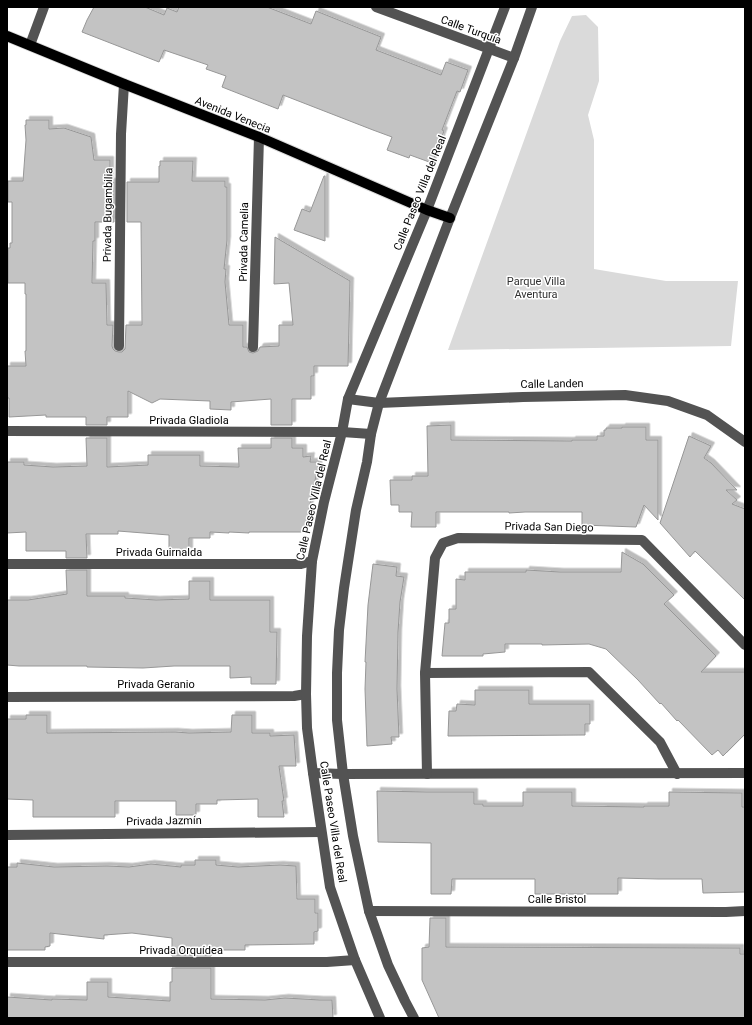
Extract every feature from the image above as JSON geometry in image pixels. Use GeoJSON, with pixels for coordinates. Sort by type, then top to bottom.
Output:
{"type":"FeatureCollection","features":[{"type":"Feature","properties":{"kind":"main road","name":"Avenida Venecia"},"geometry":{"type":"LineString","coordinates":[[7,36],[259,137],[427,210],[450,218]]}},
{"type":"Feature","properties":{"kind":"street"},"geometry":{"type":"LineString","coordinates":[[30,45],[44,7]]}},
{"type":"Feature","properties":{"kind":"street","name":"Calle Turquía"},"geometry":{"type":"LineString","coordinates":[[376,7],[514,58]]}},
{"type":"Feature","properties":{"kind":"street","name":"Calle Paseo Villa del Real"},"geometry":{"type":"LineString","coordinates":[[380,1018],[355,960],[330,887],[321,832],[307,728],[307,636],[312,561],[324,502],[342,432],[348,399],[427,210],[505,7]]}},
{"type":"Feature","properties":{"kind":"street","name":"Calle Paseo Villa del Real"},"geometry":{"type":"LineString","coordinates":[[414,1018],[388,964],[369,911],[353,836],[343,774],[337,720],[339,630],[356,510],[367,462],[371,434],[379,403],[450,218],[514,58],[532,7]]}},
{"type":"Feature","properties":{"kind":"street","name":"Privada Bugambilia"},"geometry":{"type":"LineString","coordinates":[[119,346],[121,134],[124,84]]}},
{"type":"Feature","properties":{"kind":"street","name":"Privada Camelia"},"geometry":{"type":"LineString","coordinates":[[253,347],[259,137]]}},
{"type":"Feature","properties":{"kind":"street","name":"Calle Landen"},"geometry":{"type":"LineString","coordinates":[[348,399],[379,403],[524,397],[625,395],[668,401],[707,415],[745,442]]}},
{"type":"Feature","properties":{"kind":"street","name":"Privada Gladiola"},"geometry":{"type":"LineString","coordinates":[[7,431],[342,432],[371,434]]}},
{"type":"Feature","properties":{"kind":"street","name":"Privada San Diego"},"geometry":{"type":"LineString","coordinates":[[427,774],[425,673],[435,558],[443,543],[458,538],[642,540],[745,645]]}},
{"type":"Feature","properties":{"kind":"street","name":"Privada Guirnalda"},"geometry":{"type":"LineString","coordinates":[[7,564],[301,564],[312,561]]}},
{"type":"Feature","properties":{"kind":"street"},"geometry":{"type":"LineString","coordinates":[[425,673],[589,672],[660,742],[677,774]]}},
{"type":"Feature","properties":{"kind":"street","name":"Privada Geranio"},"geometry":{"type":"LineString","coordinates":[[7,698],[294,696],[306,694]]}},
{"type":"Feature","properties":{"kind":"street"},"geometry":{"type":"LineString","coordinates":[[313,773],[745,773]]}},
{"type":"Feature","properties":{"kind":"street","name":"Privada Jazmín"},"geometry":{"type":"LineString","coordinates":[[7,835],[321,832]]}},
{"type":"Feature","properties":{"kind":"street","name":"Calle Bristol"},"geometry":{"type":"LineString","coordinates":[[369,911],[745,911]]}},
{"type":"Feature","properties":{"kind":"street","name":"Privada Orquídea"},"geometry":{"type":"LineString","coordinates":[[7,962],[327,962],[355,960]]}},
{"type":"Feature","properties":{"kind":"green space","name":"Parque Villa Aventura"},"geometry":{"type":"Polygon","coordinates":[[[586,15],[598,27],[599,81],[588,115],[594,140],[594,269],[666,281],[738,281],[731,346],[448,350],[560,41],[572,16],[586,15]]]}},
{"type":"Feature","properties":{"kind":"building"},"geometry":{"type":"Polygon","coordinates":[[[94,7],[145,7],[164,15],[167,8],[177,12],[179,7],[267,7],[311,24],[316,11],[381,37],[376,50],[441,75],[446,62],[468,70],[460,92],[457,91],[442,130],[444,131],[432,163],[410,155],[409,158],[387,150],[392,137],[283,95],[278,109],[222,87],[226,76],[206,69],[208,65],[164,50],[159,62],[82,32],[94,7]]]}},
{"type":"Feature","properties":{"kind":"building"},"geometry":{"type":"Polygon","coordinates":[[[26,120],[49,120],[49,129],[64,128],[91,137],[94,160],[110,160],[110,182],[114,182],[114,222],[95,222],[92,283],[106,283],[107,325],[113,325],[112,346],[115,351],[122,352],[125,349],[126,325],[142,325],[141,222],[127,222],[127,182],[159,182],[160,161],[193,161],[192,181],[225,181],[225,187],[227,187],[227,240],[224,269],[226,269],[225,282],[229,325],[243,325],[243,347],[247,347],[249,352],[253,353],[258,351],[260,347],[279,346],[279,325],[293,325],[289,283],[274,284],[275,237],[350,281],[348,366],[314,366],[314,376],[311,376],[311,399],[292,399],[292,425],[271,425],[271,399],[231,402],[231,410],[210,409],[210,401],[160,399],[152,403],[128,391],[128,417],[107,417],[107,425],[86,425],[86,417],[46,417],[46,415],[9,417],[9,398],[7,398],[7,366],[26,366],[26,294],[25,283],[8,283],[8,248],[10,248],[10,243],[12,243],[12,202],[8,202],[8,181],[23,181],[26,120]]]}},
{"type":"Feature","properties":{"kind":"building"},"geometry":{"type":"Polygon","coordinates":[[[324,176],[325,241],[294,230],[302,209],[310,212],[324,176]]]}},
{"type":"Feature","properties":{"kind":"building"},"geometry":{"type":"Polygon","coordinates":[[[451,425],[451,440],[597,440],[597,436],[604,436],[604,430],[606,430],[606,428],[646,427],[646,440],[658,440],[658,520],[644,505],[636,527],[582,525],[582,512],[436,512],[436,527],[411,527],[412,512],[399,512],[399,505],[391,505],[390,480],[412,480],[412,476],[428,476],[427,426],[451,425]]]}},
{"type":"Feature","properties":{"kind":"building"},"geometry":{"type":"Polygon","coordinates":[[[689,436],[711,446],[704,458],[711,463],[737,490],[726,490],[737,500],[732,504],[745,509],[745,600],[695,551],[690,557],[660,523],[689,436]]]}},
{"type":"Feature","properties":{"kind":"building"},"geometry":{"type":"Polygon","coordinates":[[[86,438],[107,438],[107,467],[148,465],[148,455],[200,455],[200,466],[239,467],[238,448],[271,448],[271,438],[292,438],[292,448],[303,448],[303,457],[311,456],[310,462],[319,462],[304,532],[210,532],[210,538],[189,538],[189,551],[169,551],[169,535],[118,531],[118,534],[86,534],[87,558],[66,558],[66,551],[26,551],[26,532],[7,533],[7,462],[24,462],[24,465],[53,467],[87,466],[86,438]]]}},
{"type":"Feature","properties":{"kind":"building"},"geometry":{"type":"Polygon","coordinates":[[[622,552],[643,564],[674,595],[664,604],[716,656],[701,672],[745,672],[745,734],[723,756],[718,750],[712,755],[606,649],[589,644],[505,644],[505,652],[483,654],[483,656],[442,656],[445,623],[449,623],[449,609],[456,609],[456,579],[465,580],[465,572],[526,572],[526,570],[560,572],[621,572],[622,552]]]}},
{"type":"Feature","properties":{"kind":"building"},"geometry":{"type":"Polygon","coordinates":[[[373,564],[397,567],[396,576],[404,577],[400,602],[398,632],[397,689],[399,737],[391,737],[392,744],[367,746],[365,662],[368,605],[373,564]]]}},
{"type":"Feature","properties":{"kind":"building"},"geometry":{"type":"Polygon","coordinates":[[[66,570],[87,570],[87,596],[125,596],[125,598],[156,600],[189,599],[189,581],[210,581],[210,600],[270,600],[270,632],[277,632],[276,684],[251,684],[251,677],[230,678],[230,666],[174,666],[143,668],[7,665],[7,600],[28,600],[67,594],[66,570]]]}},
{"type":"Feature","properties":{"kind":"building"},"geometry":{"type":"Polygon","coordinates":[[[475,690],[529,690],[529,704],[590,704],[590,724],[585,724],[585,735],[448,736],[449,711],[456,711],[457,704],[475,705],[475,690]]]}},
{"type":"Feature","properties":{"kind":"building"},"geometry":{"type":"Polygon","coordinates":[[[26,715],[47,715],[47,733],[189,733],[231,732],[232,715],[252,715],[252,733],[270,733],[270,736],[294,735],[296,766],[279,766],[284,801],[282,801],[284,817],[258,817],[258,799],[217,800],[217,804],[196,804],[196,815],[176,815],[176,801],[115,801],[115,817],[33,817],[33,800],[7,799],[7,719],[26,719],[26,715]]]}},
{"type":"Feature","properties":{"kind":"building"},"geometry":{"type":"Polygon","coordinates":[[[377,791],[474,792],[474,804],[483,804],[483,806],[523,806],[523,792],[572,792],[572,806],[644,807],[669,806],[669,792],[742,793],[742,807],[745,807],[745,892],[703,893],[702,879],[618,878],[618,894],[535,894],[535,879],[452,879],[451,894],[431,894],[431,843],[378,842],[377,791]]]}},
{"type":"Feature","properties":{"kind":"building"},"geometry":{"type":"Polygon","coordinates":[[[195,860],[216,860],[216,865],[238,867],[280,865],[296,866],[297,899],[315,899],[315,913],[318,913],[318,931],[314,932],[314,944],[245,945],[245,950],[211,950],[211,956],[172,956],[172,938],[132,933],[104,935],[104,939],[50,933],[50,946],[45,947],[45,950],[7,950],[7,867],[17,867],[17,863],[54,867],[129,867],[151,864],[181,867],[181,865],[195,865],[195,860]]]}},
{"type":"Feature","properties":{"kind":"building"},"geometry":{"type":"Polygon","coordinates":[[[430,918],[446,918],[446,947],[740,948],[740,954],[745,954],[745,1018],[439,1018],[422,980],[422,948],[429,947],[430,918]]]}},
{"type":"Feature","properties":{"kind":"building"},"geometry":{"type":"Polygon","coordinates":[[[172,968],[211,968],[211,999],[265,1000],[285,998],[332,1000],[333,1018],[7,1018],[7,997],[52,1000],[87,1000],[87,982],[108,982],[108,997],[170,1001],[172,968]]]}}]}
